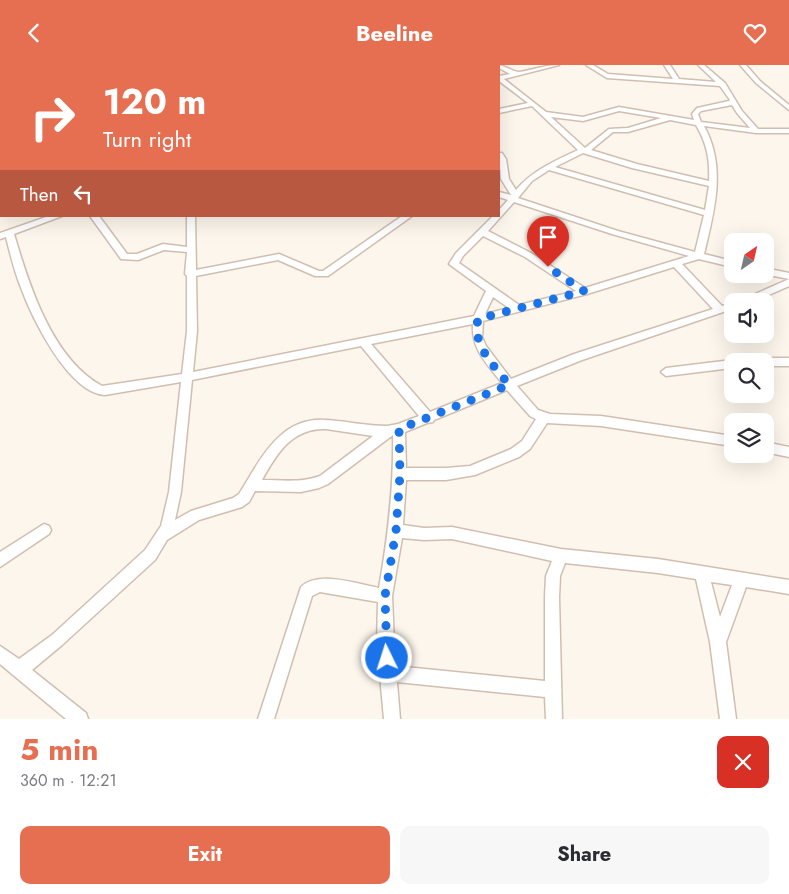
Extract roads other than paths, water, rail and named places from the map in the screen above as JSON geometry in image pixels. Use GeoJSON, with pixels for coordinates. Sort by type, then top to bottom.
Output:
{"type":"FeatureCollection","features":[{"type":"Feature","properties":{"kind":"street"},"geometry":{"type":"LineString","coordinates":[[500,78],[552,65]]}},
{"type":"Feature","properties":{"kind":"street"},"geometry":{"type":"LineString","coordinates":[[588,65],[607,76],[722,84]]}},
{"type":"Feature","properties":{"kind":"street"},"geometry":{"type":"LineString","coordinates":[[667,65],[677,81]]}},
{"type":"Feature","properties":{"kind":"street"},"geometry":{"type":"LineString","coordinates":[[701,65],[730,93],[739,112],[756,131]]}},
{"type":"Feature","properties":{"kind":"street"},"geometry":{"type":"LineString","coordinates":[[743,65],[758,82],[789,108]]}},
{"type":"Feature","properties":{"kind":"street"},"geometry":{"type":"LineString","coordinates":[[500,67],[516,74]]}},
{"type":"Feature","properties":{"kind":"street"},"geometry":{"type":"LineString","coordinates":[[500,79],[533,104],[584,151],[635,166],[712,184]]}},
{"type":"Feature","properties":{"kind":"street"},"geometry":{"type":"LineString","coordinates":[[700,256],[710,213],[712,184],[710,145],[695,114],[699,109],[733,101]]}},
{"type":"Feature","properties":{"kind":"street"},"geometry":{"type":"LineString","coordinates":[[500,111],[533,104]]}},
{"type":"Feature","properties":{"kind":"street"},"geometry":{"type":"LineString","coordinates":[[543,114],[583,119],[619,109],[756,131],[789,131]]}},
{"type":"Feature","properties":{"kind":"street"},"geometry":{"type":"LineString","coordinates":[[500,214],[530,179],[548,167],[584,151],[603,134],[611,130],[628,130],[670,118]]}},
{"type":"Feature","properties":{"kind":"street"},"geometry":{"type":"LineString","coordinates":[[500,156],[505,179],[514,197]]}},
{"type":"Feature","properties":{"kind":"street"},"geometry":{"type":"LineString","coordinates":[[548,167],[710,213]]}},
{"type":"Feature","properties":{"kind":"street"},"geometry":{"type":"LineString","coordinates":[[500,194],[724,262]]}},
{"type":"Feature","properties":{"kind":"street"},"geometry":{"type":"LineString","coordinates":[[55,217],[4,235],[27,292],[71,368],[83,381],[98,390],[109,390],[187,377],[478,319],[584,291],[700,256]]}},
{"type":"Feature","properties":{"kind":"street"},"geometry":{"type":"LineString","coordinates":[[95,217],[124,257],[138,257],[163,247],[190,250]]}},
{"type":"Feature","properties":{"kind":"street"},"geometry":{"type":"LineString","coordinates":[[20,669],[57,640],[144,560],[157,546],[167,528],[175,492],[192,331],[191,217]]}},
{"type":"Feature","properties":{"kind":"street"},"geometry":{"type":"LineString","coordinates":[[190,274],[279,257],[318,274],[325,274],[407,217]]}},
{"type":"Feature","properties":{"kind":"street"},"geometry":{"type":"LineString","coordinates":[[497,217],[459,255],[454,264],[516,308]]}},
{"type":"Feature","properties":{"kind":"street"},"geometry":{"type":"LineString","coordinates":[[483,232],[528,255],[584,291]]}},
{"type":"Feature","properties":{"kind":"street"},"geometry":{"type":"LineString","coordinates":[[676,264],[720,310]]}},
{"type":"Feature","properties":{"kind":"street"},"geometry":{"type":"LineString","coordinates":[[774,273],[789,276]]}},
{"type":"Feature","properties":{"kind":"street"},"geometry":{"type":"LineString","coordinates":[[765,293],[789,282]]}},
{"type":"Feature","properties":{"kind":"street"},"geometry":{"type":"LineString","coordinates":[[490,291],[478,319],[476,329],[481,347],[509,385],[534,413],[549,419],[601,421],[724,440]]}},
{"type":"Feature","properties":{"kind":"street"},"geometry":{"type":"LineString","coordinates":[[252,485],[314,484],[324,480],[393,431],[429,419],[441,411],[578,357],[724,309]]}},
{"type":"Feature","properties":{"kind":"street"},"geometry":{"type":"LineString","coordinates":[[364,343],[429,419]]}},
{"type":"Feature","properties":{"kind":"street"},"geometry":{"type":"LineString","coordinates":[[774,362],[789,362]]}},
{"type":"Feature","properties":{"kind":"street"},"geometry":{"type":"LineString","coordinates":[[666,372],[724,365]]}},
{"type":"Feature","properties":{"kind":"street"},"geometry":{"type":"LineString","coordinates":[[400,474],[446,474],[471,471],[515,453],[526,445],[544,417]]}},
{"type":"Feature","properties":{"kind":"street"},"geometry":{"type":"LineString","coordinates":[[163,535],[196,515],[237,503],[244,498],[276,448],[287,435],[298,428],[311,425],[327,425],[393,431]]}},
{"type":"Feature","properties":{"kind":"street"},"geometry":{"type":"LineString","coordinates":[[392,719],[385,643],[385,596],[396,531],[400,474],[393,431]]}},
{"type":"Feature","properties":{"kind":"street"},"geometry":{"type":"LineString","coordinates":[[774,449],[789,452]]}},
{"type":"Feature","properties":{"kind":"street"},"geometry":{"type":"LineString","coordinates":[[0,560],[44,530]]}},
{"type":"Feature","properties":{"kind":"street"},"geometry":{"type":"LineString","coordinates":[[396,531],[424,534],[452,533],[561,556],[607,559],[789,587]]}},
{"type":"Feature","properties":{"kind":"street"},"geometry":{"type":"LineString","coordinates":[[554,719],[552,597],[553,576],[561,556]]}},
{"type":"Feature","properties":{"kind":"street"},"geometry":{"type":"LineString","coordinates":[[702,574],[718,642],[728,719]]}},
{"type":"Feature","properties":{"kind":"street"},"geometry":{"type":"LineString","coordinates":[[718,642],[741,581]]}},
{"type":"Feature","properties":{"kind":"street"},"geometry":{"type":"LineString","coordinates":[[266,719],[306,592],[311,587],[320,585],[385,596]]}},
{"type":"Feature","properties":{"kind":"street"},"geometry":{"type":"LineString","coordinates":[[0,654],[80,719]]}},
{"type":"Feature","properties":{"kind":"street"},"geometry":{"type":"LineString","coordinates":[[389,673],[554,690]]}}]}
